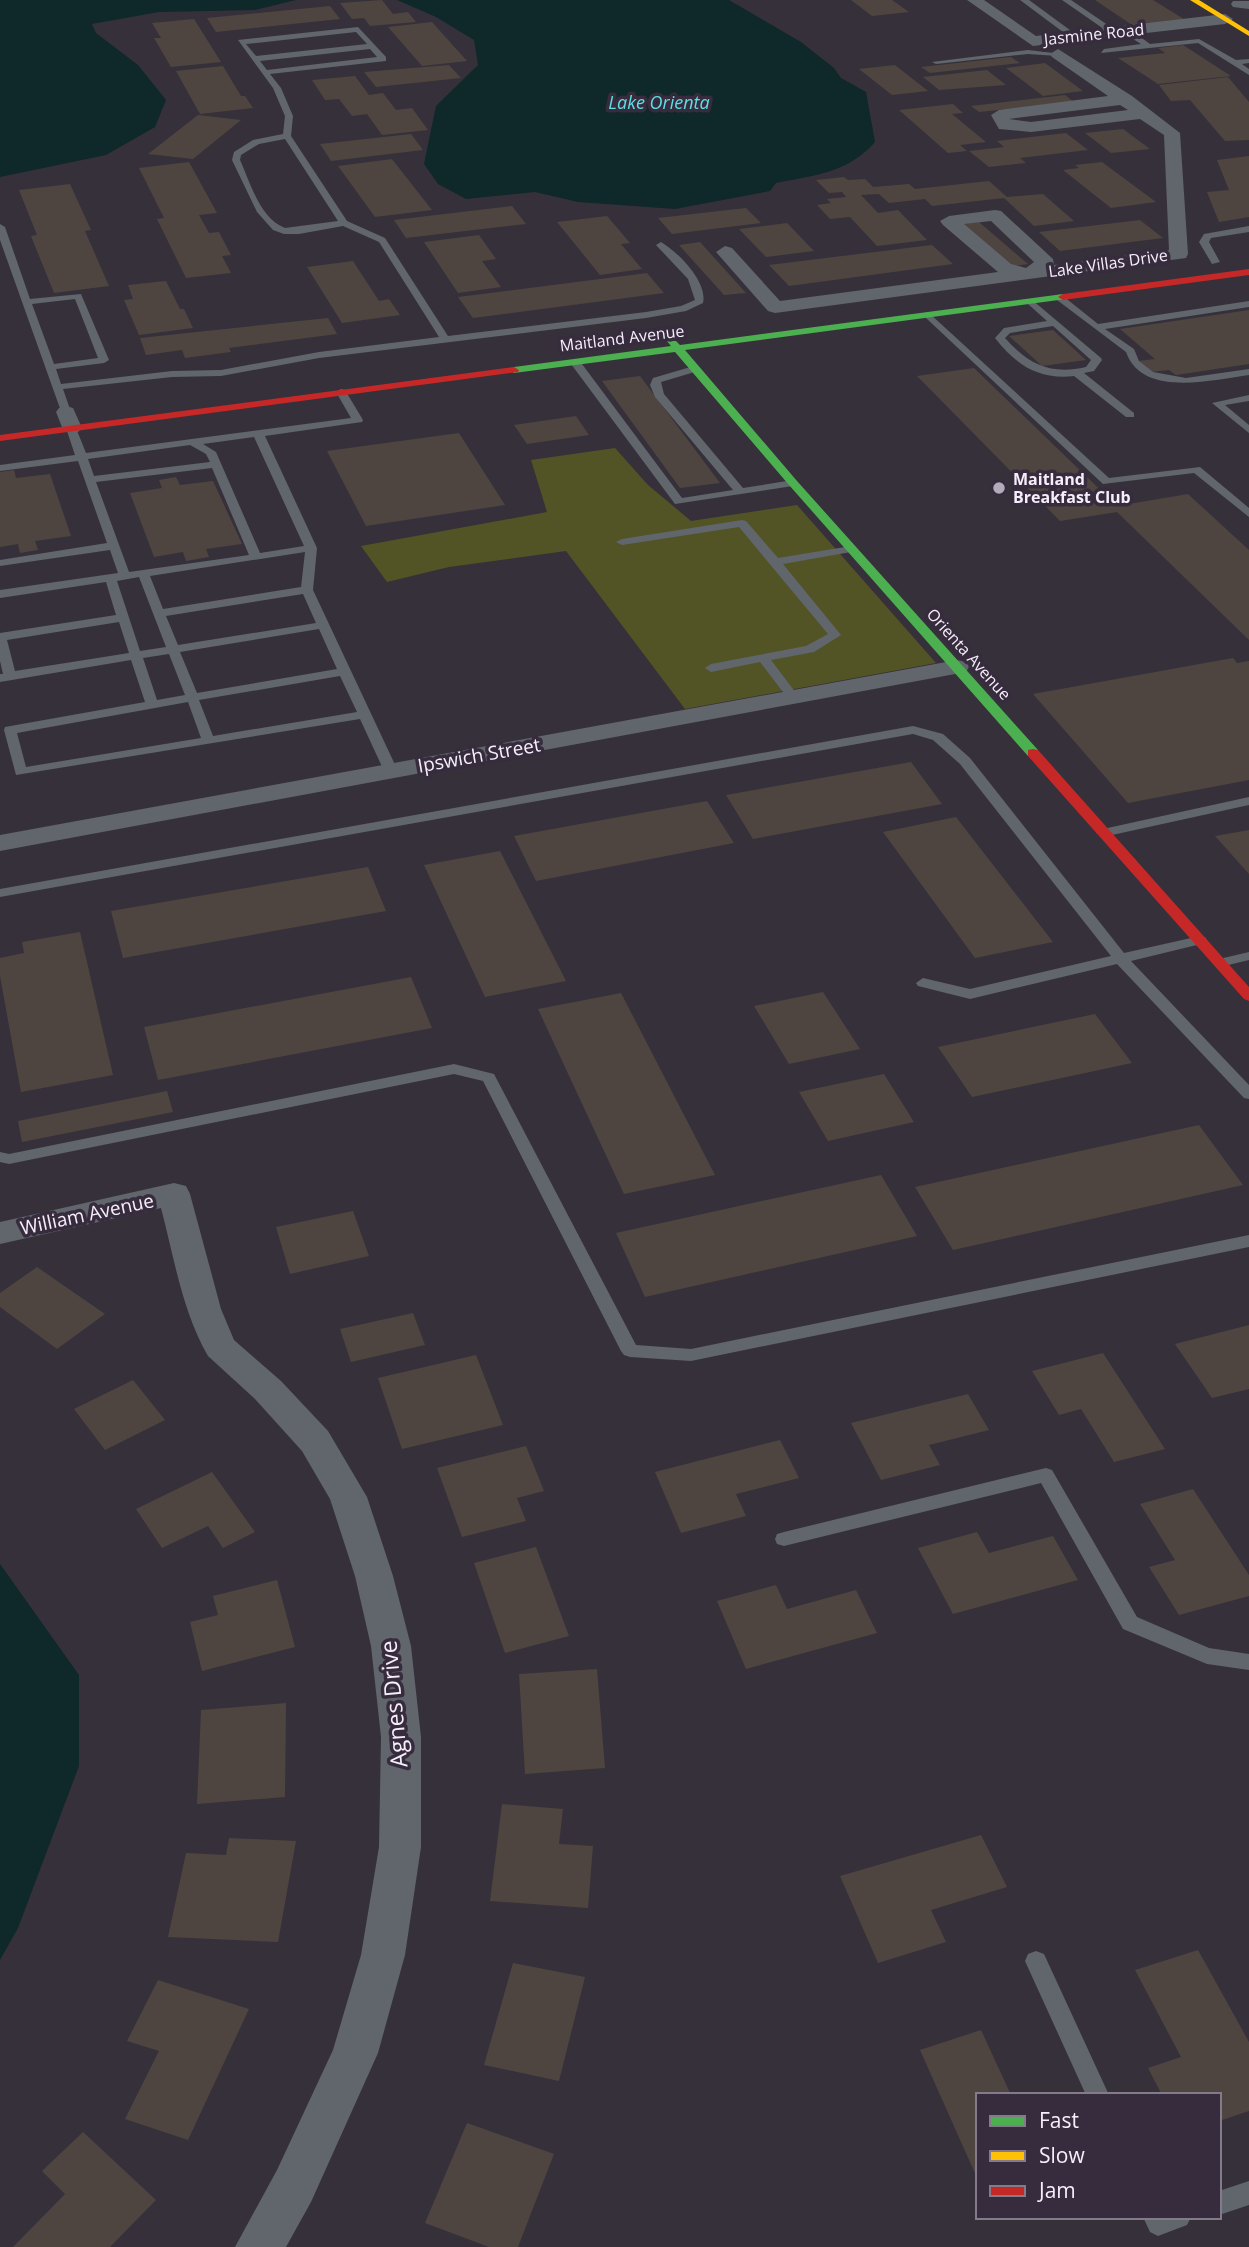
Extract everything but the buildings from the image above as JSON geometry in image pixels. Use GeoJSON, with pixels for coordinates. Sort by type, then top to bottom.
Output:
{"type":"FeatureCollection","features":[{"type":"Feature","properties":{"kind":"main road"},"geometry":{"type":"LineString","coordinates":[[1194,0],[1249,34]]}},
{"type":"Feature","properties":{"kind":"main road","name":"Maitland Avenue"},"geometry":{"type":"LineString","coordinates":[[672,332],[1036,279],[1249,257]]}},
{"type":"Feature","properties":{"kind":"main road","name":"Maitland Avenue"},"geometry":{"type":"LineString","coordinates":[[0,438],[67,416],[341,392],[1249,272]]}},
{"type":"Feature","properties":{"kind":"main road","name":"Orienta Avenue"},"geometry":{"type":"LineString","coordinates":[[672,332],[678,349],[694,369],[793,483],[1249,996]]}},
{"type":"Feature","properties":{"kind":"street","name":"Jasmine Road"},"geometry":{"type":"LineString","coordinates":[[975,0],[1033,41],[1225,19]]}},
{"type":"Feature","properties":{"kind":"street","name":"Lake Villas Drive"},"geometry":{"type":"LineString","coordinates":[[725,252],[775,307],[1036,279],[1179,254],[1172,133],[1058,54]]}},
{"type":"Feature","properties":{"kind":"street"},"geometry":{"type":"LineString","coordinates":[[1126,99],[999,115],[1005,125],[1020,127],[1146,113]]}},
{"type":"Feature","properties":{"kind":"street","name":"Lake Villas Drive"},"geometry":{"type":"LineString","coordinates":[[1036,279],[1046,262],[995,215],[949,221],[1004,268],[1036,279],[1060,298]]}},
{"type":"Feature","properties":{"kind":"street","name":"Ipswich Street"},"geometry":{"type":"LineString","coordinates":[[0,842],[957,667]]}},
{"type":"Feature","properties":{"kind":"street","name":"William Avenue"},"geometry":{"type":"LineString","coordinates":[[0,1233],[174,1194]]}},
{"type":"Feature","properties":{"kind":"street","name":"Agnes Drive"},"geometry":{"type":"LineString","coordinates":[[174,1194],[204,1308],[220,1347],[268,1390],[316,1441],[348,1497],[374,1576],[391,1646],[401,1737],[400,1847],[383,1955],[355,2053],[293,2186],[259,2247]]}},
{"type":"Feature","properties":{"kind":"lane"},"geometry":{"type":"LineString","coordinates":[[1024,0],[1074,36]]}},
{"type":"Feature","properties":{"kind":"lane"},"geometry":{"type":"LineString","coordinates":[[1066,0],[1148,46]]}},
{"type":"Feature","properties":{"kind":"lane"},"geometry":{"type":"LineString","coordinates":[[267,72],[383,59],[358,29],[241,42],[267,72],[281,95],[289,116],[287,136],[344,223]]}},
{"type":"Feature","properties":{"kind":"lane"},"geometry":{"type":"LineString","coordinates":[[1104,51],[1199,41],[1249,73]]}},
{"type":"Feature","properties":{"kind":"lane"},"geometry":{"type":"LineString","coordinates":[[254,59],[372,46]]}},
{"type":"Feature","properties":{"kind":"lane"},"geometry":{"type":"LineString","coordinates":[[936,62],[1028,52],[1058,54]]}},
{"type":"Feature","properties":{"kind":"lane"},"geometry":{"type":"LineString","coordinates":[[1235,62],[1249,61]]}},
{"type":"Feature","properties":{"kind":"lane"},"geometry":{"type":"LineString","coordinates":[[287,136],[256,142],[237,154],[236,160],[263,215],[272,226],[283,231],[344,223],[382,240],[444,340]]}},
{"type":"Feature","properties":{"kind":"lane"},"geometry":{"type":"LineString","coordinates":[[0,227],[125,576]]}},
{"type":"Feature","properties":{"kind":"lane"},"geometry":{"type":"LineString","coordinates":[[1215,262],[1204,242],[1207,236],[1249,229]]}},
{"type":"Feature","properties":{"kind":"lane"},"geometry":{"type":"LineString","coordinates":[[58,387],[172,373],[221,373],[319,355],[683,309],[700,300],[701,292],[661,246]]}},
{"type":"Feature","properties":{"kind":"lane"},"geometry":{"type":"LineString","coordinates":[[28,302],[78,296],[104,360],[51,367]]}},
{"type":"Feature","properties":{"kind":"lane"},"geometry":{"type":"LineString","coordinates":[[1060,298],[1096,327],[1146,360]]}},
{"type":"Feature","properties":{"kind":"lane"},"geometry":{"type":"LineString","coordinates":[[1031,302],[1056,323],[1097,360],[1090,369],[1058,375],[1032,369],[1022,363],[1000,338],[1007,330],[1056,323]]}},
{"type":"Feature","properties":{"kind":"lane"},"geometry":{"type":"LineString","coordinates":[[1096,327],[1249,304]]}},
{"type":"Feature","properties":{"kind":"lane"},"geometry":{"type":"LineString","coordinates":[[646,315],[672,332]]}},
{"type":"Feature","properties":{"kind":"lane"},"geometry":{"type":"LineString","coordinates":[[929,316],[1107,482],[1196,469],[1249,514]]}},
{"type":"Feature","properties":{"kind":"lane"},"geometry":{"type":"LineString","coordinates":[[1130,351],[1134,362],[1150,375],[1203,392],[1249,398]]}},
{"type":"Feature","properties":{"kind":"lane"},"geometry":{"type":"LineString","coordinates":[[575,362],[679,502],[793,483]]}},
{"type":"Feature","properties":{"kind":"lane"},"geometry":{"type":"LineString","coordinates":[[694,369],[664,376],[657,380],[655,385],[659,395],[741,492]]}},
{"type":"Feature","properties":{"kind":"lane"},"geometry":{"type":"LineString","coordinates":[[1159,371],[1172,380]]}},
{"type":"Feature","properties":{"kind":"lane"},"geometry":{"type":"LineString","coordinates":[[1203,392],[1249,372]]}},
{"type":"Feature","properties":{"kind":"lane"},"geometry":{"type":"LineString","coordinates":[[1077,373],[1130,415]]}},
{"type":"Feature","properties":{"kind":"lane"},"geometry":{"type":"LineString","coordinates":[[0,468],[358,420],[341,392]]}},
{"type":"Feature","properties":{"kind":"lane"},"geometry":{"type":"LineString","coordinates":[[1203,392],[1249,430]]}},
{"type":"Feature","properties":{"kind":"lane"},"geometry":{"type":"LineString","coordinates":[[258,433],[311,548],[307,590],[391,771]]}},
{"type":"Feature","properties":{"kind":"lane"},"geometry":{"type":"LineString","coordinates":[[192,442],[211,452],[256,556]]}},
{"type":"Feature","properties":{"kind":"lane"},"geometry":{"type":"LineString","coordinates":[[90,480],[216,464]]}},
{"type":"Feature","properties":{"kind":"lane"},"geometry":{"type":"LineString","coordinates":[[622,542],[742,523],[835,635],[810,649],[711,668]]}},
{"type":"Feature","properties":{"kind":"lane"},"geometry":{"type":"LineString","coordinates":[[0,563],[113,546]]}},
{"type":"Feature","properties":{"kind":"lane"},"geometry":{"type":"LineString","coordinates":[[0,594],[311,548]]}},
{"type":"Feature","properties":{"kind":"lane"},"geometry":{"type":"LineString","coordinates":[[775,562],[851,549]]}},
{"type":"Feature","properties":{"kind":"lane"},"geometry":{"type":"LineString","coordinates":[[143,573],[209,741]]}},
{"type":"Feature","properties":{"kind":"lane"},"geometry":{"type":"LineString","coordinates":[[110,578],[152,705]]}},
{"type":"Feature","properties":{"kind":"lane"},"geometry":{"type":"LineString","coordinates":[[159,613],[307,590]]}},
{"type":"Feature","properties":{"kind":"lane"},"geometry":{"type":"LineString","coordinates":[[122,618],[0,637],[5,677],[323,625]]}},
{"type":"Feature","properties":{"kind":"lane"},"geometry":{"type":"LineString","coordinates":[[763,658],[793,697]]}},
{"type":"Feature","properties":{"kind":"lane"},"geometry":{"type":"LineString","coordinates":[[345,671],[10,730],[21,772],[365,715]]}},
{"type":"Feature","properties":{"kind":"lane"},"geometry":{"type":"LineString","coordinates":[[0,893],[913,730],[938,737],[965,761],[1119,957],[1249,1094]]}},
{"type":"Feature","properties":{"kind":"lane"},"geometry":{"type":"LineString","coordinates":[[1103,832],[1249,801]]}},
{"type":"Feature","properties":{"kind":"lane"},"geometry":{"type":"LineString","coordinates":[[923,983],[970,994],[1200,940]]}},
{"type":"Feature","properties":{"kind":"lane"},"geometry":{"type":"LineString","coordinates":[[1220,963],[1249,956]]}},
{"type":"Feature","properties":{"kind":"lane"},"geometry":{"type":"LineString","coordinates":[[0,1157],[9,1159],[454,1069],[489,1077],[630,1351],[691,1354],[1249,1241]]}},
{"type":"Feature","properties":{"kind":"lane"},"geometry":{"type":"LineString","coordinates":[[784,1539],[1046,1475],[1130,1623],[1207,1656],[1249,1662]]}},
{"type":"Feature","properties":{"kind":"lane"},"geometry":{"type":"LineString","coordinates":[[1036,1961],[1097,2093]]}},
{"type":"Feature","properties":{"kind":"lane"},"geometry":{"type":"LineString","coordinates":[[1221,2202],[1249,2193]]}},
{"type":"Feature","properties":{"kind":"lane"},"geometry":{"type":"LineString","coordinates":[[1156,2219],[1158,2224],[1173,2219]]}},
{"type":"Feature","properties":{"kind":"shaded area"},"geometry":{"type":"Polygon","coordinates":[[[615,448],[648,485],[691,521],[797,505],[936,663],[685,709],[566,551],[449,567],[387,582],[361,546],[547,512],[531,460],[615,448]]]}},
{"type":"Feature","properties":{"kind":"water"},"geometry":{"type":"Polygon","coordinates":[[[0,0],[296,0],[255,10],[159,12],[92,24],[96,33],[138,65],[166,100],[155,127],[106,155],[0,177],[0,0]]]}},
{"type":"Feature","properties":{"kind":"water","name":"Lake Orienta"},"geometry":{"type":"Polygon","coordinates":[[[397,0],[729,0],[801,42],[834,68],[841,78],[866,92],[875,142],[854,160],[830,171],[776,183],[770,191],[675,209],[578,202],[535,192],[466,199],[438,184],[424,164],[436,106],[478,65],[474,40],[436,17],[397,0]]]}},
{"type":"Feature","properties":{"kind":"water"},"geometry":{"type":"Polygon","coordinates":[[[0,1564],[79,1675],[79,1766],[18,1928],[0,1960],[0,1564]]]}},
{"type":"Feature","properties":{"kind":"traffic: fast"},"geometry":{"type":"LineString","coordinates":[[514,370],[1063,297]]}},
{"type":"Feature","properties":{"kind":"traffic: fast"},"geometry":{"type":"LineString","coordinates":[[665,333],[793,483],[1033,753]]}},
{"type":"Feature","properties":{"kind":"traffic: slow"},"geometry":{"type":"LineString","coordinates":[[1194,0],[1249,34]]}},
{"type":"Feature","properties":{"kind":"traffic: jam"},"geometry":{"type":"LineString","coordinates":[[1063,297],[1249,272]]}},
{"type":"Feature","properties":{"kind":"traffic: jam"},"geometry":{"type":"LineString","coordinates":[[0,438],[514,370]]}},
{"type":"Feature","properties":{"kind":"traffic: jam"},"geometry":{"type":"LineString","coordinates":[[1033,753],[1249,996]]}},
{"type":"Feature","properties":{"kind":"place","name":"Maitland Breakfast Club"},"geometry":{"type":"Point","coordinates":[999,488]}}]}
